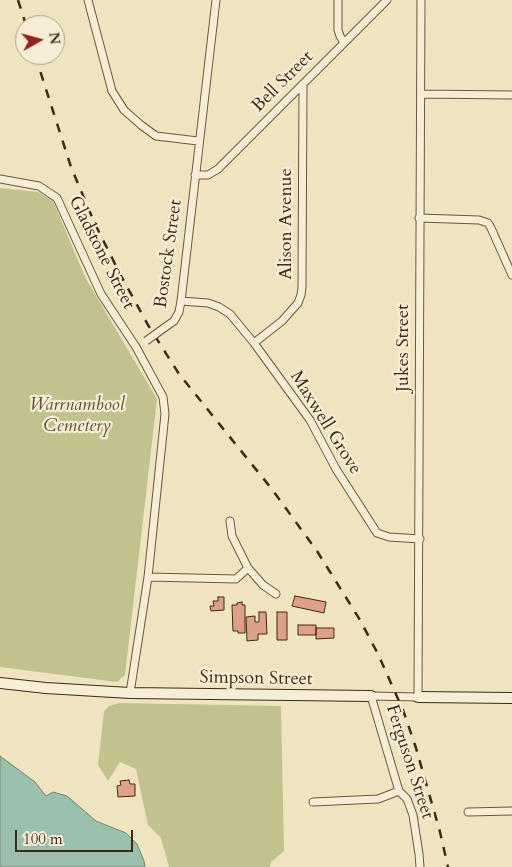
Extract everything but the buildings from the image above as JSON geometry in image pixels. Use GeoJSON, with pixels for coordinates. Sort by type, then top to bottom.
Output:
{"type":"FeatureCollection","features":[{"type":"Feature","properties":{"kind":"street"},"geometry":{"type":"LineString","coordinates":[[88,0],[112,91],[124,110],[156,136],[198,141]]}},
{"type":"Feature","properties":{"kind":"street","name":"Bostock Street"},"geometry":{"type":"LineString","coordinates":[[136,347],[174,321],[179,312],[216,0]]}},
{"type":"Feature","properties":{"kind":"street"},"geometry":{"type":"LineString","coordinates":[[338,0],[338,30],[344,42]]}},
{"type":"Feature","properties":{"kind":"street","name":"Bell Street"},"geometry":{"type":"LineString","coordinates":[[195,175],[213,173],[387,0]]}},
{"type":"Feature","properties":{"kind":"street","name":"Jukes Street"},"geometry":{"type":"LineString","coordinates":[[418,697],[421,0]]}},
{"type":"Feature","properties":{"kind":"street","name":"Alison Avenue"},"geometry":{"type":"LineString","coordinates":[[254,343],[293,310],[301,295],[303,85]]}},
{"type":"Feature","properties":{"kind":"street"},"geometry":{"type":"LineString","coordinates":[[421,94],[512,95]]}},
{"type":"Feature","properties":{"kind":"street","name":"Gladstone Street"},"geometry":{"type":"LineString","coordinates":[[0,179],[39,186],[57,198],[102,294],[136,347]]}},
{"type":"Feature","properties":{"kind":"street"},"geometry":{"type":"LineString","coordinates":[[419,218],[479,220],[488,223],[512,275]]}},
{"type":"Feature","properties":{"kind":"street","name":"Maxwell Grove"},"geometry":{"type":"LineString","coordinates":[[181,301],[208,303],[230,314],[254,343],[310,420],[336,469],[377,533],[389,537],[420,539]]}},
{"type":"Feature","properties":{"kind":"street"},"geometry":{"type":"LineString","coordinates":[[130,693],[148,577],[165,408],[160,390],[136,347]]}},
{"type":"Feature","properties":{"kind":"street"},"geometry":{"type":"LineString","coordinates":[[230,522],[232,536],[248,568],[263,584],[276,594]]}},
{"type":"Feature","properties":{"kind":"street"},"geometry":{"type":"LineString","coordinates":[[148,577],[236,579],[248,568]]}},
{"type":"Feature","properties":{"kind":"street","name":"Simpson Street"},"geometry":{"type":"LineString","coordinates":[[0,682],[46,688],[130,693],[512,698]]}},
{"type":"Feature","properties":{"kind":"street","name":"Ferguson Street"},"geometry":{"type":"LineString","coordinates":[[371,696],[399,791],[407,798],[413,815],[420,854],[420,867]]}},
{"type":"Feature","properties":{"kind":"street"},"geometry":{"type":"LineString","coordinates":[[313,802],[378,799],[399,791]]}},
{"type":"Feature","properties":{"kind":"street"},"geometry":{"type":"LineString","coordinates":[[468,812],[512,810]]}},
{"type":"Feature","properties":{"kind":"green space","name":"Warrnambool Cemetery"},"geometry":{"type":"Polygon","coordinates":[[[0,188],[38,192],[53,201],[86,279],[157,399],[125,675],[117,682],[0,667],[0,188]]]}},
{"type":"Feature","properties":{"kind":"green space"},"geometry":{"type":"Polygon","coordinates":[[[119,703],[281,706],[284,851],[271,862],[270,867],[169,867],[161,838],[148,825],[136,769],[120,762],[108,781],[98,765],[104,711],[109,706],[119,703]]]}},
{"type":"Feature","properties":{"kind":"shaded area"},"geometry":{"type":"Polygon","coordinates":[[[0,756],[35,782],[46,796],[53,792],[67,796],[96,821],[126,833],[137,844],[145,867],[0,867],[0,756]]]}},
{"type":"Feature","properties":{"kind":"railway"},"geometry":{"type":"LineString","coordinates":[[18,0],[23,15]]}},
{"type":"Feature","properties":{"kind":"railway"},"geometry":{"type":"LineString","coordinates":[[38,65],[71,167],[95,224],[148,325],[179,374],[271,488],[317,551],[360,620],[378,654],[403,710],[416,748],[448,867]]}}]}
